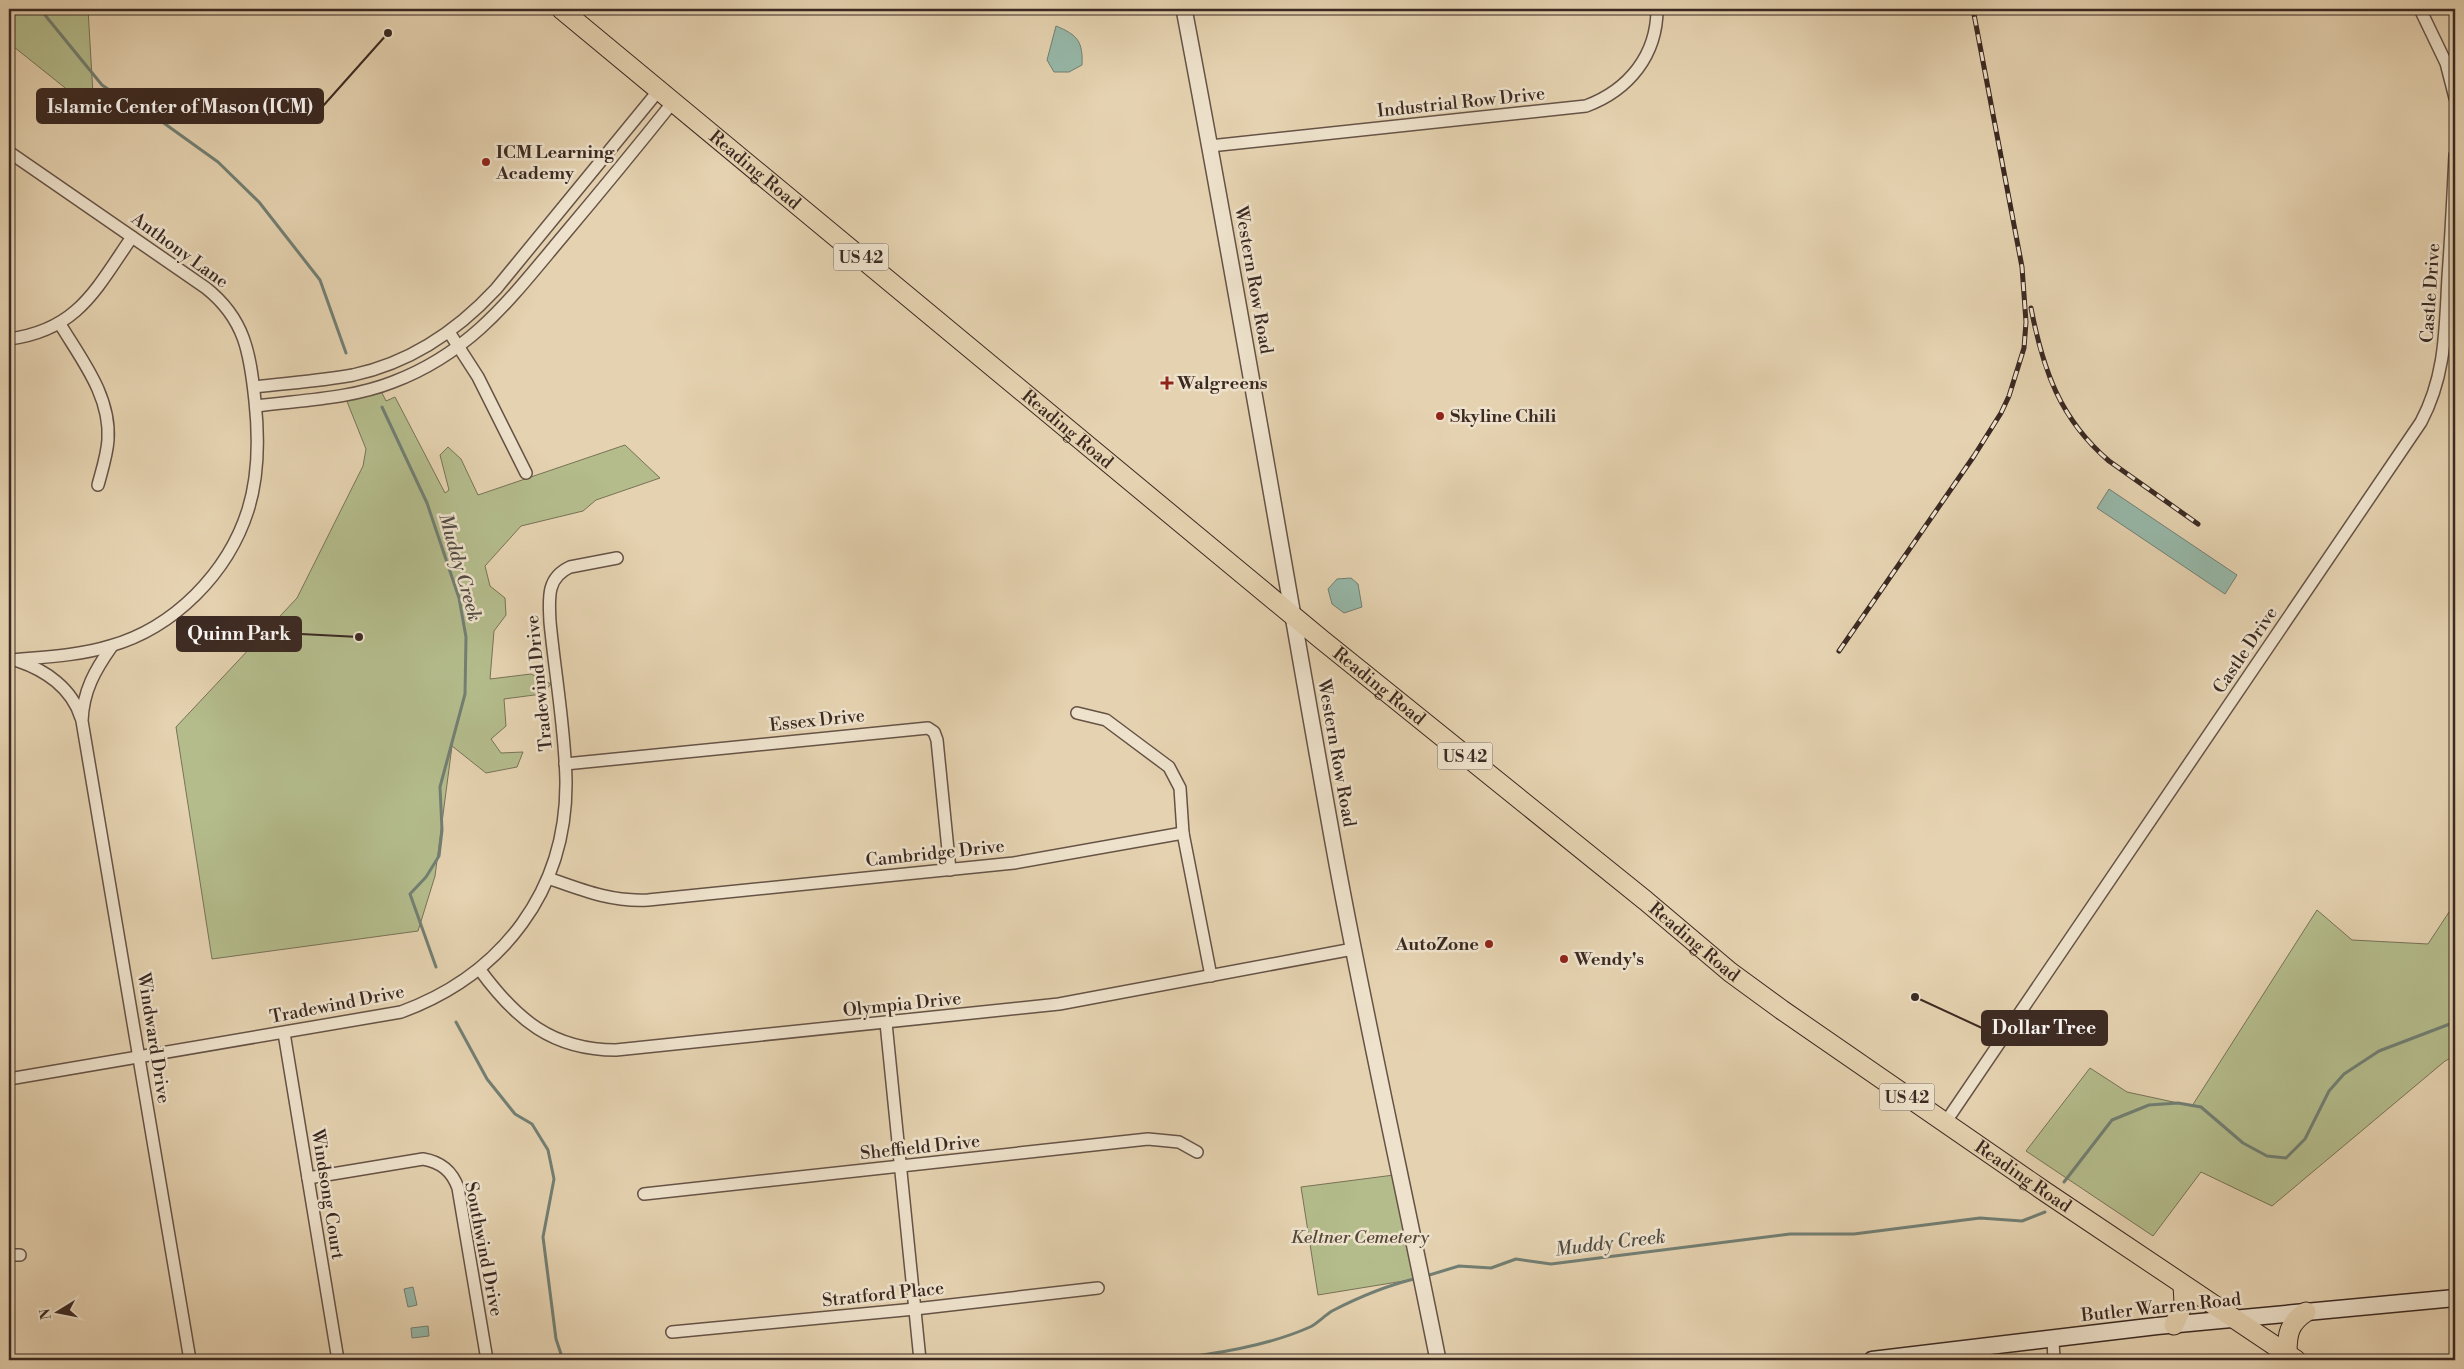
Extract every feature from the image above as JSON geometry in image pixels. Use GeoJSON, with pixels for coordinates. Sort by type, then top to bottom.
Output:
{"type":"FeatureCollection","features":[{"type":"Feature","properties":{"kind":"main road","name":"Reading Road"},"geometry":{"type":"LineString","coordinates":[[561,9],[1293,615],[1730,972],[1945,1123],[2232,1319]]}},
{"type":"Feature","properties":{"kind":"main road"},"geometry":{"type":"LineString","coordinates":[[2174,1325],[2184,1302],[2183,1286]]}},
{"type":"Feature","properties":{"kind":"main road","name":"Butler Warren Road"},"geometry":{"type":"LineString","coordinates":[[1872,1360],[2174,1325],[2455,1298]]}},
{"type":"Feature","properties":{"kind":"main road"},"geometry":{"type":"LineString","coordinates":[[2291,1357],[2288,1332],[2291,1324],[2306,1312]]}},
{"type":"Feature","properties":{"kind":"main road","name":"US 42"},"geometry":{"type":"LineString","coordinates":[[2232,1319],[2291,1357]]}},
{"type":"Feature","properties":{"kind":"street","name":"Western Row Road"},"geometry":{"type":"LineString","coordinates":[[1184,9],[1259,410],[1293,615],[1353,949],[1420,1267],[1437,1358]]}},
{"type":"Feature","properties":{"kind":"street","name":"Industrial Row Drive"},"geometry":{"type":"LineString","coordinates":[[1210,146],[1586,106],[1614,93],[1637,71],[1652,44],[1657,22],[1657,9]]}},
{"type":"Feature","properties":{"kind":"street"},"geometry":{"type":"LineString","coordinates":[[2420,9],[2446,63],[2455,98]]}},
{"type":"Feature","properties":{"kind":"street"},"geometry":{"type":"LineString","coordinates":[[254,387],[329,379],[368,371],[399,360],[449,332],[479,307],[496,289],[666,96]]}},
{"type":"Feature","properties":{"kind":"street"},"geometry":{"type":"LineString","coordinates":[[256,406],[348,394],[379,387],[423,369],[459,347],[504,307],[666,96]]}},
{"type":"Feature","properties":{"kind":"street","name":"Anthony Lane"},"geometry":{"type":"LineString","coordinates":[[9,152],[206,288],[229,309],[244,336],[254,387],[258,454],[256,478],[243,524],[225,559],[211,578],[178,611],[158,625],[112,646],[92,651],[11,659]]}},
{"type":"Feature","properties":{"kind":"street","name":"Castle Drive"},"geometry":{"type":"LineString","coordinates":[[1945,1123],[2421,422],[2432,402],[2439,379],[2445,340],[2455,155]]}},
{"type":"Feature","properties":{"kind":"street"},"geometry":{"type":"LineString","coordinates":[[9,339],[40,333],[60,324],[90,297],[132,237]]}},
{"type":"Feature","properties":{"kind":"street"},"geometry":{"type":"LineString","coordinates":[[60,324],[96,384],[104,407],[108,439],[98,486]]}},
{"type":"Feature","properties":{"kind":"street"},"geometry":{"type":"LineString","coordinates":[[449,332],[478,377],[526,472]]}},
{"type":"Feature","properties":{"kind":"street","name":"Tradewind Drive"},"geometry":{"type":"LineString","coordinates":[[9,1079],[400,1012],[452,989],[480,970],[522,924],[548,878],[561,837],[564,813],[565,764],[550,622],[550,590],[556,576],[570,567],[617,558]]}},
{"type":"Feature","properties":{"kind":"street","name":"Windward Drive"},"geometry":{"type":"LineString","coordinates":[[82,721],[87,689],[97,667],[112,646]]}},
{"type":"Feature","properties":{"kind":"street","name":"Windward Drive"},"geometry":{"type":"LineString","coordinates":[[11,659],[33,666],[60,684],[71,696],[82,721],[190,1360]]}},
{"type":"Feature","properties":{"kind":"street"},"geometry":{"type":"LineString","coordinates":[[1077,713],[1106,720],[1169,767],[1180,788],[1183,833],[1211,976]]}},
{"type":"Feature","properties":{"kind":"street","name":"Essex Drive"},"geometry":{"type":"LineString","coordinates":[[565,764],[928,728],[934,732],[937,740],[950,870]]}},
{"type":"Feature","properties":{"kind":"street","name":"Cambridge Drive"},"geometry":{"type":"LineString","coordinates":[[548,878],[601,897],[632,901],[1024,862],[1183,833]]}},
{"type":"Feature","properties":{"kind":"street","name":"Olympia Drive"},"geometry":{"type":"LineString","coordinates":[[480,970],[499,996],[528,1023],[555,1039],[585,1048],[626,1049],[1059,1004],[1353,949]]}},
{"type":"Feature","properties":{"kind":"street"},"geometry":{"type":"LineString","coordinates":[[886,1023],[920,1360]]}},
{"type":"Feature","properties":{"kind":"street","name":"Windsong Court"},"geometry":{"type":"LineString","coordinates":[[284,1033],[338,1360]]}},
{"type":"Feature","properties":{"kind":"street","name":"Sheffield Drive"},"geometry":{"type":"LineString","coordinates":[[644,1194],[1148,1139],[1179,1142],[1197,1152]]}},
{"type":"Feature","properties":{"kind":"street","name":"Southwind Drive"},"geometry":{"type":"LineString","coordinates":[[308,1178],[423,1159],[439,1163],[445,1168],[458,1188],[487,1360]]}},
{"type":"Feature","properties":{"kind":"street","name":"Stratford Place"},"geometry":{"type":"LineString","coordinates":[[672,1332],[1098,1288]]}},
{"type":"Feature","properties":{"kind":"street"},"geometry":{"type":"LineString","coordinates":[[2052,1340],[2054,1360]]}},
{"type":"Feature","properties":{"kind":"green space"},"geometry":{"type":"Polygon","coordinates":[[[9,9],[88,9],[94,111],[9,43],[9,9]]]}},
{"type":"Feature","properties":{"kind":"green space"},"geometry":{"type":"Polygon","coordinates":[[[381,391],[386,401],[395,397],[445,493],[449,490],[440,455],[448,447],[461,459],[478,495],[625,445],[660,478],[596,500],[583,511],[521,526],[485,566],[490,586],[505,598],[506,615],[494,631],[490,679],[531,674],[551,684],[542,694],[504,699],[506,726],[491,739],[501,753],[523,752],[517,767],[486,773],[452,746],[435,876],[418,931],[212,959],[176,727],[297,598],[363,466],[366,449],[346,399],[381,391]]]}},
{"type":"Feature","properties":{"kind":"green space"},"geometry":{"type":"Polygon","coordinates":[[[2455,903],[2455,1056],[2445,1061],[2272,1206],[2201,1172],[2153,1236],[2026,1151],[2090,1068],[2127,1092],[2192,1106],[2317,910],[2352,940],[2428,944],[2455,903]]]}},
{"type":"Feature","properties":{"kind":"green space","name":"Keltner Cemetery"},"geometry":{"type":"Polygon","coordinates":[[[1394,1175],[1422,1278],[1318,1295],[1301,1187],[1394,1175]]]}},
{"type":"Feature","properties":{"kind":"shaded area"},"geometry":{"type":"Polygon","coordinates":[[[1056,26],[1074,36],[1080,45],[1082,65],[1069,72],[1054,72],[1047,60],[1056,26]]]}},
{"type":"Feature","properties":{"kind":"shaded area"},"geometry":{"type":"Polygon","coordinates":[[[2109,489],[2237,575],[2225,594],[2097,508],[2109,489]]]}},
{"type":"Feature","properties":{"kind":"shaded area"},"geometry":{"type":"Polygon","coordinates":[[[1351,578],[1358,584],[1362,607],[1344,613],[1332,604],[1328,589],[1337,579],[1351,578]]]}},
{"type":"Feature","properties":{"kind":"shaded area"},"geometry":{"type":"Polygon","coordinates":[[[413,1287],[417,1305],[408,1307],[404,1289],[413,1287]]]}},
{"type":"Feature","properties":{"kind":"shaded area"},"geometry":{"type":"Polygon","coordinates":[[[428,1326],[429,1336],[412,1338],[411,1328],[428,1326]]]}},
{"type":"Feature","properties":{"kind":"waterway","name":"Muddy Creek"},"geometry":{"type":"LineString","coordinates":[[40,9],[102,85],[127,102],[154,116],[218,162],[259,202],[320,280],[346,353]]}},
{"type":"Feature","properties":{"kind":"waterway","name":"Muddy Creek"},"geometry":{"type":"LineString","coordinates":[[382,407],[427,503],[459,598],[466,637],[465,694],[440,787],[442,830],[439,856],[426,877],[410,894],[436,967]]}},
{"type":"Feature","properties":{"kind":"waterway","name":"Muddy Creek"},"geometry":{"type":"LineString","coordinates":[[456,1022],[487,1079],[515,1114],[532,1124],[548,1150],[554,1179],[543,1237],[556,1339],[563,1360]]}},
{"type":"Feature","properties":{"kind":"waterway","name":"Muddy Creek"},"geometry":{"type":"LineString","coordinates":[[2064,1182],[2112,1120],[2149,1105],[2178,1103],[2201,1107],[2243,1143],[2267,1156],[2286,1158],[2305,1139],[2329,1091],[2344,1074],[2379,1051],[2455,1022]]}},
{"type":"Feature","properties":{"kind":"waterway","name":"Muddy Creek"},"geometry":{"type":"LineString","coordinates":[[1426,1276],[1459,1266],[1491,1268],[1516,1259],[1551,1264],[1790,1234],[1854,1234],[1980,1218],[2022,1221],[2045,1212]]}},
{"type":"Feature","properties":{"kind":"waterway","name":"Muddy Creek"},"geometry":{"type":"LineString","coordinates":[[1165,1360],[1220,1352],[1275,1340],[1310,1327],[1332,1311],[1363,1296],[1418,1278]]}},
{"type":"Feature","properties":{"kind":"railway"},"geometry":{"type":"LineString","coordinates":[[1839,651],[1974,456],[2001,413],[2009,396],[2024,348],[2026,322],[2022,267],[1973,9]]}},
{"type":"Feature","properties":{"kind":"railway"},"geometry":{"type":"LineString","coordinates":[[2031,308],[2048,373],[2056,392],[2078,428],[2109,461],[2198,524]]}},
{"type":"Feature","properties":{"kind":"place","name":"Islamic Center of Mason (ICM)"},"geometry":{"type":"Point","coordinates":[388,33]}},
{"type":"Feature","properties":{"kind":"place","name":"ICM Learning Academy"},"geometry":{"type":"Point","coordinates":[486,162]}},
{"type":"Feature","properties":{"kind":"place","name":"Walgreens"},"geometry":{"type":"Point","coordinates":[1167,383]}},
{"type":"Feature","properties":{"kind":"place","name":"Skyline Chili"},"geometry":{"type":"Point","coordinates":[1440,416]}},
{"type":"Feature","properties":{"kind":"place","name":"Quinn Park"},"geometry":{"type":"Point","coordinates":[359,637]}},
{"type":"Feature","properties":{"kind":"place","name":"AutoZone"},"geometry":{"type":"Point","coordinates":[1489,944]}},
{"type":"Feature","properties":{"kind":"place","name":"Wendy's"},"geometry":{"type":"Point","coordinates":[1564,959]}},
{"type":"Feature","properties":{"kind":"place","name":"Dollar Tree"},"geometry":{"type":"Point","coordinates":[1915,997]}}]}
